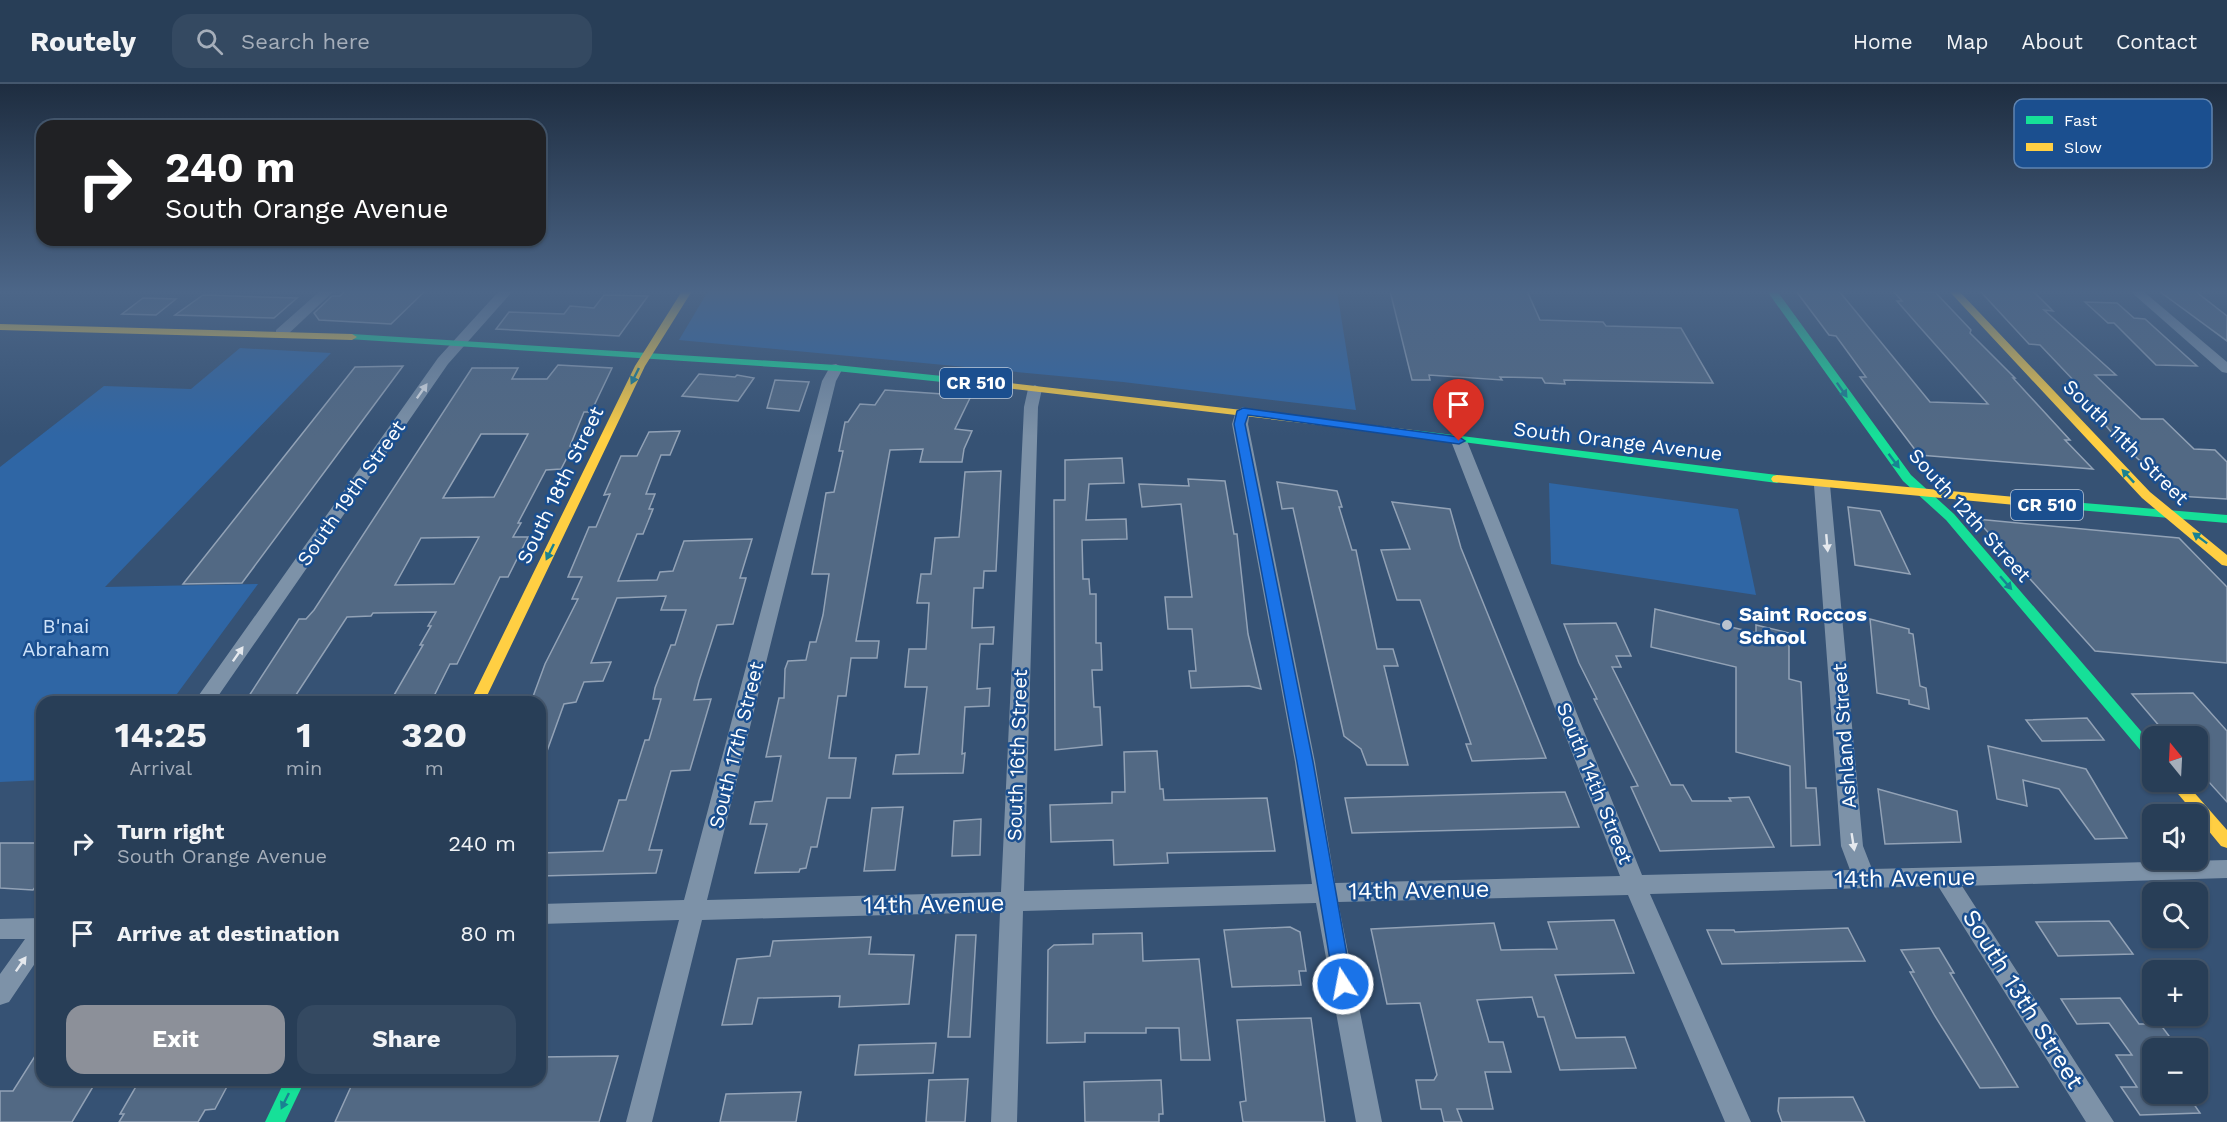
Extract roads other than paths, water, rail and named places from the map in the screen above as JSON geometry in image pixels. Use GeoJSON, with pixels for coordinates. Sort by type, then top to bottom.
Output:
{"type":"FeatureCollection","features":[{"type":"Feature","properties":{"kind":"main road","name":"South Orange Avenue"},"geometry":{"type":"LineString","coordinates":[[398,339],[836,368],[1243,411],[1459,441],[1923,495],[2227,519]]}},
{"type":"Feature","properties":{"kind":"main road","name":"South 18th Street"},"geometry":{"type":"LineString","coordinates":[[480,696],[640,366],[657,339]]}},
{"type":"Feature","properties":{"kind":"main road","name":"South 12th Street"},"geometry":{"type":"LineString","coordinates":[[1807,339],[1907,478],[1923,495],[1950,517],[2142,742]]}},
{"type":"Feature","properties":{"kind":"main road","name":"South 11th Street"},"geometry":{"type":"LineString","coordinates":[[2000,339],[2146,495],[2227,562]]}},
{"type":"Feature","properties":{"kind":"main road"},"geometry":{"type":"LineString","coordinates":[[2185,792],[2227,841]]}},
{"type":"Feature","properties":{"kind":"main road"},"geometry":{"type":"LineString","coordinates":[[275,1122],[292,1086]]}},
{"type":"Feature","properties":{"kind":"street","name":"South 19th Street"},"geometry":{"type":"LineString","coordinates":[[208,696],[443,362],[465,339]]}},
{"type":"Feature","properties":{"kind":"street"},"geometry":{"type":"LineString","coordinates":[[2193,339],[2227,369]]}},
{"type":"Feature","properties":{"kind":"street","name":"South 17th Street"},"geometry":{"type":"LineString","coordinates":[[639,1122],[829,381],[836,368]]}},
{"type":"Feature","properties":{"kind":"street","name":"South 16th Street"},"geometry":{"type":"LineString","coordinates":[[1004,1122],[1030,407],[1035,389]]}},
{"type":"Feature","properties":{"kind":"street"},"geometry":{"type":"LineString","coordinates":[[1243,411],[1240,424],[1305,762],[1325,892],[1369,1122]]}},
{"type":"Feature","properties":{"kind":"street","name":"South 14th Street"},"geometry":{"type":"LineString","coordinates":[[1459,441],[1635,885],[1738,1122]]}},
{"type":"Feature","properties":{"kind":"street","name":"Ashland Street"},"geometry":{"type":"LineString","coordinates":[[1822,484],[1852,846],[1864,878]]}},
{"type":"Feature","properties":{"kind":"street","name":"14th Avenue"},"geometry":{"type":"LineString","coordinates":[[546,914],[2227,869]]}},
{"type":"Feature","properties":{"kind":"street","name":"South 13th Street"},"geometry":{"type":"LineString","coordinates":[[1944,876],[2101,1122]]}},
{"type":"Feature","properties":{"kind":"street"},"geometry":{"type":"LineString","coordinates":[[0,928],[36,928]]}},
{"type":"Feature","properties":{"kind":"street"},"geometry":{"type":"LineString","coordinates":[[0,994],[36,943]]}},
{"type":"Feature","properties":{"kind":"place","name":"Saint Roccos School"},"geometry":{"type":"Point","coordinates":[1727,625]}},
{"type":"Feature","properties":{"kind":"park label","name":"B'nai Abraham"},"geometry":{"type":"Point","coordinates":[66,638]}}]}
